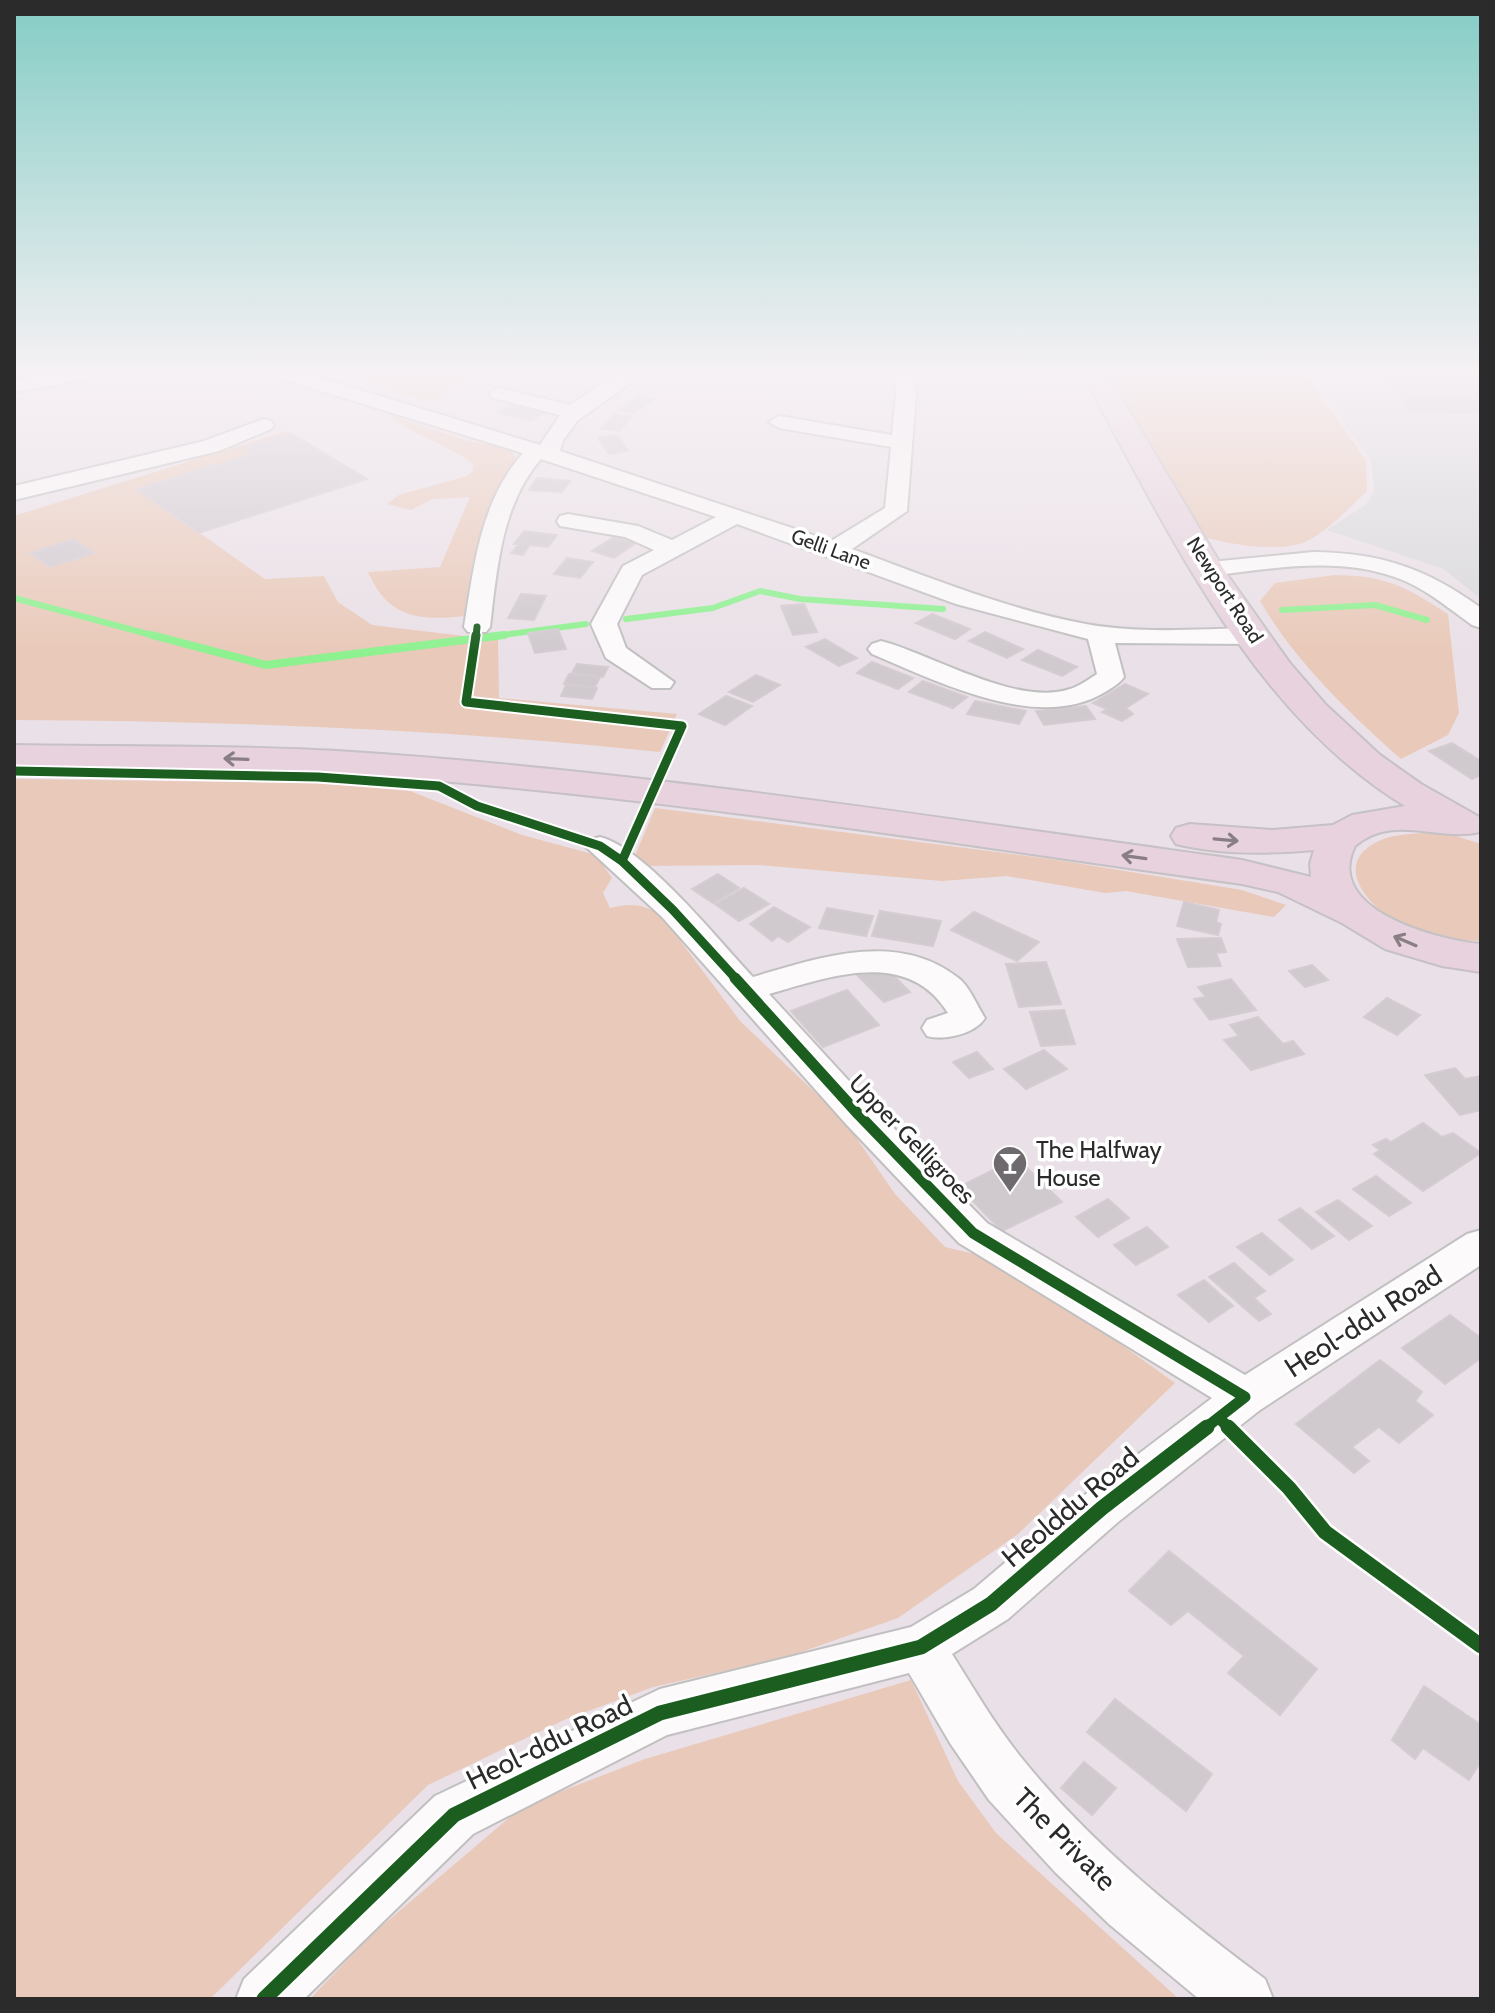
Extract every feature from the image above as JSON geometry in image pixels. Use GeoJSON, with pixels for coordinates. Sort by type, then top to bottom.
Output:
{"type":"FeatureCollection","features":[{"type":"Feature","properties":{"kind":"main road","name":"Newport Road"},"geometry":{"type":"LineString","coordinates":[[1149,466],[1252,636],[1301,696],[1353,752],[1409,793],[1474,826]]}},
{"type":"Feature","properties":{"kind":"main road"},"geometry":{"type":"LineString","coordinates":[[14,730],[206,732],[420,743],[653,768],[1221,840],[1273,842],[1347,833],[1379,821],[1412,818],[1474,826]]}},
{"type":"Feature","properties":{"kind":"main road","name":"Newport Road"},"geometry":{"type":"LineString","coordinates":[[1353,752],[1364,781],[1365,798],[1331,857],[1331,881],[1336,892],[1357,914]]}},
{"type":"Feature","properties":{"kind":"main road"},"geometry":{"type":"LineString","coordinates":[[14,756],[334,762],[587,783],[1242,872],[1291,883],[1357,914],[1403,941],[1440,953],[1481,958]]}},
{"type":"Feature","properties":{"kind":"street"},"geometry":{"type":"LineString","coordinates":[[14,493],[127,466]]}},
{"type":"Feature","properties":{"kind":"street"},"geometry":{"type":"LineString","coordinates":[[477,627],[496,522],[519,469],[523,466]]}},
{"type":"Feature","properties":{"kind":"street","name":"Gelli Lane"},"geometry":{"type":"LineString","coordinates":[[582,466],[834,550],[965,599],[1100,635],[1186,638],[1252,636]]}},
{"type":"Feature","properties":{"kind":"street"},"geometry":{"type":"LineString","coordinates":[[834,550],[896,511],[900,466]]}},
{"type":"Feature","properties":{"kind":"street"},"geometry":{"type":"LineString","coordinates":[[661,682],[615,652],[604,624],[632,571],[735,516]]}},
{"type":"Feature","properties":{"kind":"street"},"geometry":{"type":"LineString","coordinates":[[568,521],[630,531],[673,549]]}},
{"type":"Feature","properties":{"kind":"street"},"geometry":{"type":"LineString","coordinates":[[1210,569],[1312,560],[1377,564],[1428,583],[1481,620]]}},
{"type":"Feature","properties":{"kind":"street"},"geometry":{"type":"LineString","coordinates":[[881,649],[949,676],[1028,700],[1076,697],[1111,677],[1100,635]]}},
{"type":"Feature","properties":{"kind":"street","name":"Upper Gelligroes"},"geometry":{"type":"LineString","coordinates":[[600,846],[622,861],[673,910],[859,1115],[973,1233],[1245,1397]]}},
{"type":"Feature","properties":{"kind":"street"},"geometry":{"type":"LineString","coordinates":[[746,990],[835,964],[900,962],[947,985],[968,1018],[939,1028]]}},
{"type":"Feature","properties":{"kind":"street","name":"Heol-ddu Road"},"geometry":{"type":"LineString","coordinates":[[1245,1397],[1481,1245]]}},
{"type":"Feature","properties":{"kind":"street","name":"Heolddu Road"},"geometry":{"type":"LineString","coordinates":[[921,1647],[991,1604],[1102,1508],[1245,1397]]}},
{"type":"Feature","properties":{"kind":"street","name":"Heol-ddu Road"},"geometry":{"type":"LineString","coordinates":[[264,1999],[454,1815],[660,1713],[921,1647]]}},
{"type":"Feature","properties":{"kind":"street","name":"The Private"},"geometry":{"type":"LineString","coordinates":[[921,1647],[966,1723],[1020,1798],[1089,1867],[1204,1969],[1245,1999]]}},
{"type":"Feature","properties":{"kind":"shaded area"},"geometry":{"type":"Polygon","coordinates":[[[174,466],[213,466],[137,489],[265,579],[324,576],[338,602],[372,625],[498,640],[499,698],[677,714],[660,752],[499,737],[337,728],[14,720],[14,516],[174,466]]]}},
{"type":"Feature","properties":{"kind":"shaded area"},"geometry":{"type":"Polygon","coordinates":[[[473,466],[512,466],[484,535],[465,616],[433,618],[407,613],[395,607],[385,599],[368,572],[440,567],[470,497],[432,499],[411,510],[387,504],[399,495],[467,476],[473,466]]]}},
{"type":"Feature","properties":{"kind":"shaded area"},"geometry":{"type":"Polygon","coordinates":[[[1161,466],[1366,466],[1367,491],[1326,529],[1307,541],[1276,547],[1207,538],[1161,466]]]}},
{"type":"Feature","properties":{"kind":"shaded area"},"geometry":{"type":"Polygon","coordinates":[[[1372,466],[1481,466],[1481,599],[1444,569],[1327,530],[1367,504],[1374,491],[1372,466]]]}},
{"type":"Feature","properties":{"kind":"shaded area"},"geometry":{"type":"Polygon","coordinates":[[[1335,575],[1395,584],[1448,614],[1459,713],[1448,735],[1401,759],[1306,665],[1260,601],[1275,583],[1335,575]]]}},
{"type":"Feature","properties":{"kind":"shaded area"},"geometry":{"type":"Polygon","coordinates":[[[14,779],[315,783],[410,791],[522,835],[596,855],[612,878],[603,893],[610,908],[636,906],[661,915],[740,1021],[844,1120],[895,1194],[945,1247],[991,1258],[1041,1287],[1175,1383],[1018,1534],[898,1618],[787,1657],[653,1687],[564,1720],[428,1785],[210,1999],[14,1999],[14,779]]]}},
{"type":"Feature","properties":{"kind":"shaded area"},"geometry":{"type":"Polygon","coordinates":[[[655,808],[1051,859],[1242,890],[1286,905],[1274,917],[1126,891],[1105,893],[1007,876],[942,881],[758,865],[642,866],[634,858],[655,808]]]}},
{"type":"Feature","properties":{"kind":"shaded area"},"geometry":{"type":"Polygon","coordinates":[[[1426,833],[1456,836],[1481,844],[1481,941],[1459,940],[1407,927],[1375,906],[1359,884],[1357,862],[1364,851],[1389,837],[1426,833]]]}},
{"type":"Feature","properties":{"kind":"shaded area"},"geometry":{"type":"Polygon","coordinates":[[[911,1680],[958,1781],[996,1833],[1179,1999],[310,1999],[370,1936],[523,1806],[645,1759],[911,1680]]]}},
{"type":"Feature","properties":{"kind":"building"},"geometry":{"type":"Polygon","coordinates":[[[212,466],[345,466],[367,479],[199,533],[136,489],[212,466]]]}},
{"type":"Feature","properties":{"kind":"building"},"geometry":{"type":"Polygon","coordinates":[[[537,478],[570,481],[562,492],[529,490],[537,478]]]}},
{"type":"Feature","properties":{"kind":"building"},"geometry":{"type":"Polygon","coordinates":[[[524,531],[557,535],[548,547],[530,545],[523,555],[511,553],[524,531]]]}},
{"type":"Feature","properties":{"kind":"building"},"geometry":{"type":"Polygon","coordinates":[[[614,537],[636,543],[614,558],[592,551],[614,537]]]}},
{"type":"Feature","properties":{"kind":"building"},"geometry":{"type":"Polygon","coordinates":[[[73,539],[94,553],[50,567],[30,553],[73,539]]]}},
{"type":"Feature","properties":{"kind":"building"},"geometry":{"type":"Polygon","coordinates":[[[567,558],[593,562],[580,578],[554,574],[567,558]]]}},
{"type":"Feature","properties":{"kind":"building"},"geometry":{"type":"Polygon","coordinates":[[[521,594],[546,596],[534,620],[508,618],[521,594]]]}},
{"type":"Feature","properties":{"kind":"building"},"geometry":{"type":"Polygon","coordinates":[[[804,604],[817,632],[793,635],[781,606],[804,604]]]}},
{"type":"Feature","properties":{"kind":"building"},"geometry":{"type":"Polygon","coordinates":[[[932,614],[970,629],[955,639],[916,623],[932,614]]]}},
{"type":"Feature","properties":{"kind":"building"},"geometry":{"type":"Polygon","coordinates":[[[558,629],[566,649],[535,653],[528,633],[558,629]]]}},
{"type":"Feature","properties":{"kind":"building"},"geometry":{"type":"Polygon","coordinates":[[[985,632],[1023,649],[1007,658],[969,641],[985,632]]]}},
{"type":"Feature","properties":{"kind":"building"},"geometry":{"type":"Polygon","coordinates":[[[825,639],[857,658],[839,666],[806,647],[825,639]]]}},
{"type":"Feature","properties":{"kind":"building"},"geometry":{"type":"Polygon","coordinates":[[[1038,650],[1077,667],[1062,676],[1022,660],[1038,650]]]}},
{"type":"Feature","properties":{"kind":"building"},"geometry":{"type":"Polygon","coordinates":[[[872,662],[913,678],[898,689],[857,673],[872,662]]]}},
{"type":"Feature","properties":{"kind":"building"},"geometry":{"type":"Polygon","coordinates":[[[577,664],[608,667],[603,677],[572,673],[577,664]]]}},
{"type":"Feature","properties":{"kind":"building"},"geometry":{"type":"Polygon","coordinates":[[[569,674],[600,677],[595,687],[564,684],[569,674]]]}},
{"type":"Feature","properties":{"kind":"building"},"geometry":{"type":"Polygon","coordinates":[[[756,675],[780,685],[753,702],[729,692],[756,675]]]}},
{"type":"Feature","properties":{"kind":"building"},"geometry":{"type":"Polygon","coordinates":[[[923,681],[967,697],[953,708],[909,692],[923,681]]]}},
{"type":"Feature","properties":{"kind":"building"},"geometry":{"type":"Polygon","coordinates":[[[1125,684],[1148,694],[1126,708],[1133,714],[1122,721],[1102,712],[1107,709],[1093,703],[1125,684]]]}},
{"type":"Feature","properties":{"kind":"building"},"geometry":{"type":"Polygon","coordinates":[[[566,685],[597,688],[592,699],[561,696],[566,685]]]}},
{"type":"Feature","properties":{"kind":"building"},"geometry":{"type":"Polygon","coordinates":[[[726,696],[752,706],[725,725],[699,714],[726,696]]]}},
{"type":"Feature","properties":{"kind":"building"},"geometry":{"type":"Polygon","coordinates":[[[975,701],[1026,711],[1019,724],[967,714],[975,701]]]}},
{"type":"Feature","properties":{"kind":"building"},"geometry":{"type":"Polygon","coordinates":[[[1086,706],[1095,719],[1044,725],[1036,711],[1086,706]]]}},
{"type":"Feature","properties":{"kind":"building"},"geometry":{"type":"Polygon","coordinates":[[[1452,743],[1481,761],[1481,775],[1472,779],[1429,751],[1452,743]]]}},
{"type":"Feature","properties":{"kind":"building"},"geometry":{"type":"Polygon","coordinates":[[[718,874],[739,888],[713,903],[692,889],[718,874]]]}},
{"type":"Feature","properties":{"kind":"building"},"geometry":{"type":"Polygon","coordinates":[[[744,888],[769,904],[739,921],[715,904],[744,888]]]}},
{"type":"Feature","properties":{"kind":"building"},"geometry":{"type":"Polygon","coordinates":[[[1184,902],[1219,910],[1216,922],[1221,924],[1218,935],[1177,926],[1184,902]]]}},
{"type":"Feature","properties":{"kind":"building"},"geometry":{"type":"Polygon","coordinates":[[[774,907],[810,927],[788,942],[778,936],[772,941],[750,924],[774,907]]]}},
{"type":"Feature","properties":{"kind":"building"},"geometry":{"type":"Polygon","coordinates":[[[827,908],[873,916],[866,936],[819,928],[827,908]]]}},
{"type":"Feature","properties":{"kind":"building"},"geometry":{"type":"Polygon","coordinates":[[[880,911],[941,921],[933,946],[872,936],[880,911]]]}},
{"type":"Feature","properties":{"kind":"building"},"geometry":{"type":"Polygon","coordinates":[[[974,912],[1039,942],[1017,961],[951,930],[974,912]]]}},
{"type":"Feature","properties":{"kind":"building"},"geometry":{"type":"Polygon","coordinates":[[[1221,938],[1226,952],[1216,953],[1221,966],[1188,967],[1177,939],[1221,938]]]}},
{"type":"Feature","properties":{"kind":"building"},"geometry":{"type":"Polygon","coordinates":[[[1046,962],[1061,1004],[1019,1007],[1006,964],[1046,962]]]}},
{"type":"Feature","properties":{"kind":"building"},"geometry":{"type":"Polygon","coordinates":[[[882,964],[910,992],[884,1002],[856,974],[882,964]]]}},
{"type":"Feature","properties":{"kind":"building"},"geometry":{"type":"Polygon","coordinates":[[[1312,965],[1328,980],[1305,987],[1289,971],[1312,965]]]}},
{"type":"Feature","properties":{"kind":"building"},"geometry":{"type":"Polygon","coordinates":[[[1231,979],[1256,1010],[1210,1020],[1194,999],[1206,997],[1198,987],[1231,979]]]}},
{"type":"Feature","properties":{"kind":"building"},"geometry":{"type":"Polygon","coordinates":[[[847,990],[879,1025],[823,1047],[791,1011],[847,990]]]}},
{"type":"Feature","properties":{"kind":"building"},"geometry":{"type":"Polygon","coordinates":[[[1387,998],[1420,1015],[1397,1035],[1364,1017],[1387,998]]]}},
{"type":"Feature","properties":{"kind":"building"},"geometry":{"type":"Polygon","coordinates":[[[1064,1010],[1075,1044],[1041,1046],[1030,1012],[1064,1010]]]}},
{"type":"Feature","properties":{"kind":"building"},"geometry":{"type":"Polygon","coordinates":[[[1258,1017],[1283,1044],[1293,1041],[1304,1054],[1251,1070],[1224,1040],[1239,1036],[1230,1025],[1258,1017]]]}},
{"type":"Feature","properties":{"kind":"building"},"geometry":{"type":"Polygon","coordinates":[[[1044,1050],[1067,1069],[1026,1089],[1004,1069],[1044,1050]]]}},
{"type":"Feature","properties":{"kind":"building"},"geometry":{"type":"Polygon","coordinates":[[[977,1052],[993,1069],[969,1078],[953,1062],[977,1052]]]}},
{"type":"Feature","properties":{"kind":"building"},"geometry":{"type":"Polygon","coordinates":[[[1455,1068],[1465,1079],[1481,1076],[1481,1110],[1460,1115],[1425,1075],[1455,1068]]]}},
{"type":"Feature","properties":{"kind":"building"},"geometry":{"type":"Polygon","coordinates":[[[1423,1123],[1442,1137],[1453,1133],[1481,1153],[1423,1191],[1374,1154],[1380,1150],[1373,1145],[1386,1139],[1391,1142],[1423,1123]]]}},
{"type":"Feature","properties":{"kind":"building"},"geometry":{"type":"Polygon","coordinates":[[[1017,1158],[1062,1202],[1002,1231],[959,1187],[1017,1158]]]}},
{"type":"Feature","properties":{"kind":"building"},"geometry":{"type":"Polygon","coordinates":[[[1376,1176],[1411,1203],[1389,1216],[1353,1189],[1376,1176]]]}},
{"type":"Feature","properties":{"kind":"building"},"geometry":{"type":"Polygon","coordinates":[[[1108,1199],[1129,1218],[1098,1237],[1076,1217],[1108,1199]]]}},
{"type":"Feature","properties":{"kind":"building"},"geometry":{"type":"Polygon","coordinates":[[[1338,1200],[1372,1226],[1349,1240],[1316,1212],[1338,1200]]]}},
{"type":"Feature","properties":{"kind":"building"},"geometry":{"type":"Polygon","coordinates":[[[1300,1208],[1334,1236],[1312,1249],[1279,1220],[1300,1208]]]}},
{"type":"Feature","properties":{"kind":"building"},"geometry":{"type":"Polygon","coordinates":[[[1147,1227],[1168,1247],[1136,1265],[1114,1245],[1147,1227]]]}},
{"type":"Feature","properties":{"kind":"building"},"geometry":{"type":"Polygon","coordinates":[[[1262,1233],[1293,1260],[1270,1275],[1237,1247],[1262,1233]]]}},
{"type":"Feature","properties":{"kind":"building"},"geometry":{"type":"Polygon","coordinates":[[[1234,1263],[1265,1291],[1254,1298],[1271,1314],[1259,1321],[1209,1277],[1234,1263]]]}},
{"type":"Feature","properties":{"kind":"building"},"geometry":{"type":"Polygon","coordinates":[[[1204,1280],[1233,1306],[1209,1322],[1178,1295],[1204,1280]]]}},
{"type":"Feature","properties":{"kind":"building"},"geometry":{"type":"Polygon","coordinates":[[[1450,1315],[1481,1338],[1481,1358],[1445,1384],[1402,1348],[1450,1315]]]}},
{"type":"Feature","properties":{"kind":"building"},"geometry":{"type":"Polygon","coordinates":[[[1380,1360],[1422,1392],[1415,1401],[1433,1415],[1399,1443],[1379,1427],[1352,1447],[1369,1461],[1354,1473],[1296,1424],[1380,1360]]]}},
{"type":"Feature","properties":{"kind":"building"},"geometry":{"type":"Polygon","coordinates":[[[1169,1551],[1317,1669],[1280,1715],[1228,1673],[1244,1656],[1188,1611],[1171,1625],[1129,1591],[1169,1551]]]}},
{"type":"Feature","properties":{"kind":"building"},"geometry":{"type":"Polygon","coordinates":[[[1424,1686],[1481,1725],[1481,1761],[1469,1780],[1423,1748],[1415,1759],[1392,1740],[1424,1686]]]}},
{"type":"Feature","properties":{"kind":"building"},"geometry":{"type":"Polygon","coordinates":[[[1115,1699],[1212,1774],[1186,1811],[1087,1732],[1115,1699]]]}},
{"type":"Feature","properties":{"kind":"building"},"geometry":{"type":"Polygon","coordinates":[[[1084,1762],[1116,1788],[1092,1815],[1061,1788],[1084,1762]]]}},
{"type":"Feature","properties":{"kind":"waterway"},"geometry":{"type":"LineString","coordinates":[[626,619],[713,608],[760,591],[800,599],[943,609]]}},
{"type":"Feature","properties":{"kind":"waterway"},"geometry":{"type":"LineString","coordinates":[[14,598],[159,637]]}},
{"type":"Feature","properties":{"kind":"waterway"},"geometry":{"type":"LineString","coordinates":[[1282,610],[1375,605],[1427,620]]}},
{"type":"Feature","properties":{"kind":"waterway"},"geometry":{"type":"LineString","coordinates":[[488,637],[586,624]]}},
{"type":"Feature","properties":{"kind":"waterway"},"geometry":{"type":"LineString","coordinates":[[152,635],[266,665],[504,635]]}},
{"type":"Feature","properties":{"kind":"cycle path"},"geometry":{"type":"LineString","coordinates":[[477,627],[466,702],[682,726],[622,861]]}},
{"type":"Feature","properties":{"kind":"cycle path"},"geometry":{"type":"LineString","coordinates":[[14,771],[318,777],[439,786],[477,806],[600,846],[622,861],[673,910],[859,1115],[973,1233],[1245,1397],[1102,1508],[991,1604],[921,1647],[660,1713],[454,1815],[264,1999]]}},
{"type":"Feature","properties":{"kind":"cycle path"},"geometry":{"type":"LineString","coordinates":[[1219,1418],[1289,1488],[1325,1532],[1481,1646]]}},
{"type":"Feature","properties":{"kind":"place","name":"The Halfway House"},"geometry":{"type":"Point","coordinates":[1010,1194]}}]}
